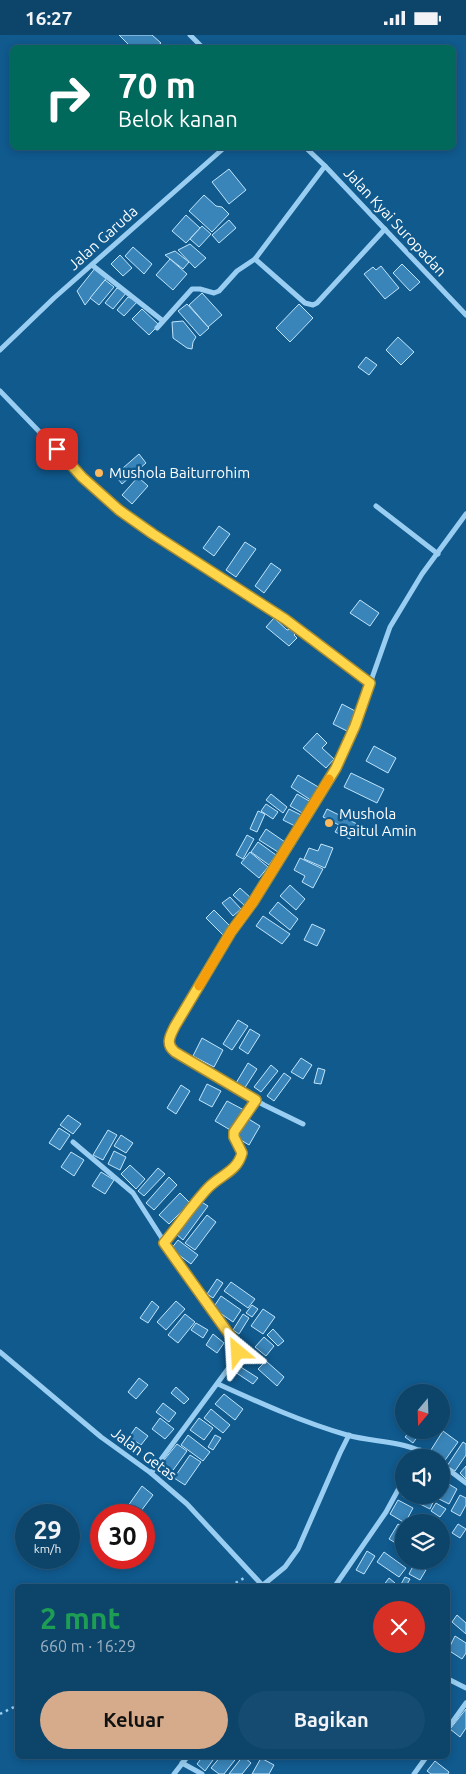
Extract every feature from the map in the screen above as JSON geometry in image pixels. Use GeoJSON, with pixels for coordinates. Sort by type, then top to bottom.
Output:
{"type":"FeatureCollection","features":[{"type":"Feature","properties":{"kind":"street"},"geometry":{"type":"LineString","coordinates":[[190,35],[200,45]]}},
{"type":"Feature","properties":{"kind":"street","name":"Jalan Garuda"},"geometry":{"type":"LineString","coordinates":[[0,350],[54,298],[222,150]]}},
{"type":"Feature","properties":{"kind":"street","name":"Jalan Kyai Suropadan"},"geometry":{"type":"LineString","coordinates":[[308,150],[466,315]]}},
{"type":"Feature","properties":{"kind":"street"},"geometry":{"type":"LineString","coordinates":[[157,328],[192,289],[214,293],[237,271],[255,259],[325,166]]}},
{"type":"Feature","properties":{"kind":"street"},"geometry":{"type":"LineString","coordinates":[[255,259],[305,303],[313,305],[317,303],[385,229]]}},
{"type":"Feature","properties":{"kind":"street"},"geometry":{"type":"LineString","coordinates":[[92,265],[163,321]]}},
{"type":"Feature","properties":{"kind":"street"},"geometry":{"type":"LineString","coordinates":[[0,391],[82,477],[119,510],[285,619],[370,683]]}},
{"type":"Feature","properties":{"kind":"street"},"geometry":{"type":"LineString","coordinates":[[376,506],[438,554]]}},
{"type":"Feature","properties":{"kind":"street"},"geometry":{"type":"LineString","coordinates":[[303,1124],[256,1100],[175,1052],[169,1045],[169,1037],[231,932],[253,902],[336,768],[355,726],[390,627],[422,574],[466,514]]}},
{"type":"Feature","properties":{"kind":"street"},"geometry":{"type":"LineString","coordinates":[[164,1243],[209,1187],[234,1168],[240,1160],[242,1153],[234,1137],[234,1132],[256,1100]]}},
{"type":"Feature","properties":{"kind":"street"},"geometry":{"type":"LineString","coordinates":[[73,1142],[133,1193],[164,1243],[237,1345],[238,1352],[236,1358],[152,1473]]}},
{"type":"Feature","properties":{"kind":"street","name":"Jalan Getas"},"geometry":{"type":"LineString","coordinates":[[0,1352],[101,1437],[152,1473],[187,1504],[261,1584]]}},
{"type":"Feature","properties":{"kind":"street"},"geometry":{"type":"LineString","coordinates":[[218,1384],[296,1418],[349,1435],[392,1442],[416,1449]]}},
{"type":"Feature","properties":{"kind":"street"},"geometry":{"type":"LineString","coordinates":[[265,1584],[285,1567],[298,1549],[349,1435]]}},
{"type":"Feature","properties":{"kind":"street"},"geometry":{"type":"LineString","coordinates":[[450,1471],[466,1483]]}},
{"type":"Feature","properties":{"kind":"street"},"geometry":{"type":"LineString","coordinates":[[336,1584],[386,1512],[395,1496]]}},
{"type":"Feature","properties":{"kind":"street"},"geometry":{"type":"LineString","coordinates":[[450,1680],[466,1688]]}},
{"type":"Feature","properties":{"kind":"street"},"geometry":{"type":"LineString","coordinates":[[450,1725],[466,1703]]}},
{"type":"Feature","properties":{"kind":"street"},"geometry":{"type":"LineString","coordinates":[[174,1774],[185,1759]]}},
{"type":"Feature","properties":{"kind":"street"},"geometry":{"type":"LineString","coordinates":[[414,1774],[425,1759]]}},
{"type":"Feature","properties":{"kind":"street"},"geometry":{"type":"LineString","coordinates":[[182,1763],[202,1774]]}},
{"type":"Feature","properties":{"kind":"path"},"geometry":{"type":"LineString","coordinates":[[233,1584],[252,1573]]}},
{"type":"Feature","properties":{"kind":"path"},"geometry":{"type":"LineString","coordinates":[[0,1714],[15,1706]]}},
{"type":"Feature","properties":{"kind":"building"},"geometry":{"type":"Polygon","coordinates":[[[119,35],[152,35],[161,43],[158,45],[129,45],[119,35]]]}},
{"type":"Feature","properties":{"kind":"building"},"geometry":{"type":"Polygon","coordinates":[[[229,169],[246,190],[229,204],[212,182],[229,169]]]}},
{"type":"Feature","properties":{"kind":"building"},"geometry":{"type":"Polygon","coordinates":[[[204,195],[229,214],[212,232],[189,211],[204,195]]]}},
{"type":"Feature","properties":{"kind":"building"},"geometry":{"type":"Polygon","coordinates":[[[186,215],[200,228],[186,243],[172,231],[186,215]]]}},
{"type":"Feature","properties":{"kind":"building"},"geometry":{"type":"Polygon","coordinates":[[[229,220],[236,228],[219,243],[212,235],[229,220]]]}},
{"type":"Feature","properties":{"kind":"building"},"geometry":{"type":"Polygon","coordinates":[[[202,226],[211,234],[199,247],[190,239],[202,226]]]}},
{"type":"Feature","properties":{"kind":"building"},"geometry":{"type":"Polygon","coordinates":[[[190,244],[206,258],[195,268],[178,250],[190,244]]]}},
{"type":"Feature","properties":{"kind":"building"},"geometry":{"type":"Polygon","coordinates":[[[133,247],[152,264],[144,274],[125,256],[133,247]]]}},
{"type":"Feature","properties":{"kind":"building"},"geometry":{"type":"Polygon","coordinates":[[[175,251],[189,262],[183,269],[165,255],[175,251]]]}},
{"type":"Feature","properties":{"kind":"building"},"geometry":{"type":"Polygon","coordinates":[[[120,255],[132,268],[123,276],[111,264],[120,255]]]}},
{"type":"Feature","properties":{"kind":"building"},"geometry":{"type":"Polygon","coordinates":[[[170,259],[187,274],[173,290],[156,275],[170,259]]]}},
{"type":"Feature","properties":{"kind":"building"},"geometry":{"type":"Polygon","coordinates":[[[402,264],[420,282],[410,291],[393,273],[402,264]]]}},
{"type":"Feature","properties":{"kind":"building"},"geometry":{"type":"Polygon","coordinates":[[[381,266],[399,288],[385,299],[364,274],[373,267],[376,270],[381,266]]]}},
{"type":"Feature","properties":{"kind":"building"},"geometry":{"type":"Polygon","coordinates":[[[96,267],[108,276],[85,305],[77,291],[96,267]]]}},
{"type":"Feature","properties":{"kind":"building"},"geometry":{"type":"Polygon","coordinates":[[[105,280],[114,287],[99,305],[90,298],[105,280]]]}},
{"type":"Feature","properties":{"kind":"building"},"geometry":{"type":"Polygon","coordinates":[[[117,288],[127,292],[113,309],[105,303],[117,288]]]}},
{"type":"Feature","properties":{"kind":"building"},"geometry":{"type":"Polygon","coordinates":[[[202,293],[222,315],[208,327],[189,305],[202,293]]]}},
{"type":"Feature","properties":{"kind":"building"},"geometry":{"type":"Polygon","coordinates":[[[128,297],[138,301],[124,316],[117,310],[128,297]]]}},
{"type":"Feature","properties":{"kind":"building"},"geometry":{"type":"Polygon","coordinates":[[[187,304],[209,328],[200,336],[178,311],[187,304]]]}},
{"type":"Feature","properties":{"kind":"building"},"geometry":{"type":"Polygon","coordinates":[[[299,304],[313,318],[290,342],[276,328],[299,304]]]}},
{"type":"Feature","properties":{"kind":"building"},"geometry":{"type":"Polygon","coordinates":[[[142,309],[159,325],[149,335],[132,319],[142,309]]]}},
{"type":"Feature","properties":{"kind":"building"},"geometry":{"type":"Polygon","coordinates":[[[183,321],[196,337],[192,349],[187,348],[173,338],[172,322],[183,321]]]}},
{"type":"Feature","properties":{"kind":"building"},"geometry":{"type":"Polygon","coordinates":[[[398,337],[414,352],[401,365],[386,350],[398,337]]]}},
{"type":"Feature","properties":{"kind":"building"},"geometry":{"type":"Polygon","coordinates":[[[366,357],[377,365],[369,375],[358,367],[366,357]]]}},
{"type":"Feature","properties":{"kind":"building"},"geometry":{"type":"Polygon","coordinates":[[[139,454],[146,463],[122,484],[115,475],[139,454]]]}},
{"type":"Feature","properties":{"kind":"building"},"geometry":{"type":"Polygon","coordinates":[[[138,477],[148,486],[132,504],[122,495],[138,477]]]}},
{"type":"Feature","properties":{"kind":"building"},"geometry":{"type":"Polygon","coordinates":[[[219,526],[230,534],[214,556],[203,548],[219,526]]]}},
{"type":"Feature","properties":{"kind":"building"},"geometry":{"type":"Polygon","coordinates":[[[245,542],[256,549],[236,577],[226,570],[245,542]]]}},
{"type":"Feature","properties":{"kind":"building"},"geometry":{"type":"Polygon","coordinates":[[[271,563],[281,570],[264,593],[255,586],[271,563]]]}},
{"type":"Feature","properties":{"kind":"building"},"geometry":{"type":"Polygon","coordinates":[[[360,600],[379,613],[370,626],[350,613],[360,600]]]}},
{"type":"Feature","properties":{"kind":"building"},"geometry":{"type":"Polygon","coordinates":[[[274,618],[287,630],[291,629],[296,633],[294,635],[297,638],[289,646],[266,627],[274,618]]]}},
{"type":"Feature","properties":{"kind":"building"},"geometry":{"type":"Polygon","coordinates":[[[342,704],[357,712],[347,731],[333,724],[342,704]]]}},
{"type":"Feature","properties":{"kind":"building"},"geometry":{"type":"Polygon","coordinates":[[[317,733],[327,743],[322,748],[334,759],[326,768],[303,748],[317,733]]]}},
{"type":"Feature","properties":{"kind":"building"},"geometry":{"type":"Polygon","coordinates":[[[374,746],[396,758],[388,773],[366,761],[374,746]]]}},
{"type":"Feature","properties":{"kind":"building"},"geometry":{"type":"Polygon","coordinates":[[[351,773],[384,789],[377,803],[344,787],[351,773]]]}},
{"type":"Feature","properties":{"kind":"building"},"geometry":{"type":"Polygon","coordinates":[[[298,775],[320,788],[312,801],[291,787],[298,775]]]}},
{"type":"Feature","properties":{"kind":"building"},"geometry":{"type":"Polygon","coordinates":[[[271,794],[287,807],[283,813],[266,800],[271,794]]]}},
{"type":"Feature","properties":{"kind":"building"},"geometry":{"type":"Polygon","coordinates":[[[297,794],[311,802],[304,814],[290,806],[297,794]]]}},
{"type":"Feature","properties":{"kind":"building"},"geometry":{"type":"Polygon","coordinates":[[[266,804],[278,812],[273,819],[261,811],[266,804]]]}},
{"type":"Feature","properties":{"kind":"building"},"geometry":{"type":"Polygon","coordinates":[[[289,809],[303,816],[297,827],[283,820],[289,809]]]}},
{"type":"Feature","properties":{"kind":"building"},"geometry":{"type":"Polygon","coordinates":[[[327,809],[357,824],[350,839],[335,832],[339,825],[323,817],[327,809]]]}},
{"type":"Feature","properties":{"kind":"building"},"geometry":{"type":"Polygon","coordinates":[[[258,811],[265,814],[257,832],[250,829],[258,811]]]}},
{"type":"Feature","properties":{"kind":"building"},"geometry":{"type":"Polygon","coordinates":[[[266,829],[285,842],[278,852],[259,840],[266,829]]]}},
{"type":"Feature","properties":{"kind":"building"},"geometry":{"type":"Polygon","coordinates":[[[247,835],[254,839],[243,859],[236,855],[247,835]]]}},
{"type":"Feature","properties":{"kind":"building"},"geometry":{"type":"Polygon","coordinates":[[[258,842],[276,855],[269,865],[251,852],[258,842]]]}},
{"type":"Feature","properties":{"kind":"building"},"geometry":{"type":"Polygon","coordinates":[[[321,844],[333,848],[325,868],[304,859],[309,848],[318,851],[321,844]]]}},
{"type":"Feature","properties":{"kind":"building"},"geometry":{"type":"Polygon","coordinates":[[[250,852],[268,867],[259,878],[241,863],[250,852]]]}},
{"type":"Feature","properties":{"kind":"building"},"geometry":{"type":"Polygon","coordinates":[[[300,858],[323,869],[313,888],[302,882],[305,876],[294,870],[300,858]]]}},
{"type":"Feature","properties":{"kind":"building"},"geometry":{"type":"Polygon","coordinates":[[[290,885],[305,899],[296,910],[280,896],[290,885]]]}},
{"type":"Feature","properties":{"kind":"building"},"geometry":{"type":"Polygon","coordinates":[[[240,888],[252,899],[245,906],[233,895],[240,888]]]}},
{"type":"Feature","properties":{"kind":"building"},"geometry":{"type":"Polygon","coordinates":[[[230,897],[241,909],[233,916],[222,903],[230,897]]]}},
{"type":"Feature","properties":{"kind":"building"},"geometry":{"type":"Polygon","coordinates":[[[278,902],[298,919],[290,930],[269,913],[278,902]]]}},
{"type":"Feature","properties":{"kind":"building"},"geometry":{"type":"Polygon","coordinates":[[[214,910],[231,927],[223,935],[206,918],[214,910]]]}},
{"type":"Feature","properties":{"kind":"building"},"geometry":{"type":"Polygon","coordinates":[[[263,916],[290,934],[282,944],[256,926],[263,916]]]}},
{"type":"Feature","properties":{"kind":"building"},"geometry":{"type":"Polygon","coordinates":[[[312,924],[325,930],[317,946],[304,940],[312,924]]]}},
{"type":"Feature","properties":{"kind":"building"},"geometry":{"type":"Polygon","coordinates":[[[238,1020],[248,1026],[232,1050],[223,1044],[238,1020]]]}},
{"type":"Feature","properties":{"kind":"building"},"geometry":{"type":"Polygon","coordinates":[[[250,1029],[260,1035],[248,1054],[239,1048],[250,1029]]]}},
{"type":"Feature","properties":{"kind":"building"},"geometry":{"type":"Polygon","coordinates":[[[202,1038],[223,1050],[214,1067],[193,1056],[202,1038]]]}},
{"type":"Feature","properties":{"kind":"building"},"geometry":{"type":"Polygon","coordinates":[[[301,1058],[312,1065],[303,1079],[291,1072],[301,1058]]]}},
{"type":"Feature","properties":{"kind":"building"},"geometry":{"type":"Polygon","coordinates":[[[248,1063],[257,1069],[244,1089],[236,1083],[248,1063]]]}},
{"type":"Feature","properties":{"kind":"building"},"geometry":{"type":"Polygon","coordinates":[[[271,1065],[278,1071],[261,1092],[254,1087],[271,1065]]]}},
{"type":"Feature","properties":{"kind":"building"},"geometry":{"type":"Polygon","coordinates":[[[318,1068],[325,1070],[321,1084],[314,1083],[318,1068]]]}},
{"type":"Feature","properties":{"kind":"building"},"geometry":{"type":"Polygon","coordinates":[[[284,1073],[291,1078],[274,1101],[267,1096],[284,1073]]]}},
{"type":"Feature","properties":{"kind":"building"},"geometry":{"type":"Polygon","coordinates":[[[207,1084],[221,1091],[212,1107],[199,1100],[207,1084]]]}},
{"type":"Feature","properties":{"kind":"building"},"geometry":{"type":"Polygon","coordinates":[[[181,1085],[190,1091],[176,1114],[167,1108],[181,1085]]]}},
{"type":"Feature","properties":{"kind":"building"},"geometry":{"type":"Polygon","coordinates":[[[227,1101],[244,1110],[232,1131],[215,1121],[227,1101]]]}},
{"type":"Feature","properties":{"kind":"building"},"geometry":{"type":"Polygon","coordinates":[[[68,1115],[81,1124],[73,1134],[60,1125],[68,1115]]]}},
{"type":"Feature","properties":{"kind":"building"},"geometry":{"type":"Polygon","coordinates":[[[247,1118],[260,1126],[249,1145],[236,1137],[247,1118]]]}},
{"type":"Feature","properties":{"kind":"building"},"geometry":{"type":"Polygon","coordinates":[[[59,1128],[70,1135],[60,1150],[49,1143],[59,1128]]]}},
{"type":"Feature","properties":{"kind":"building"},"geometry":{"type":"Polygon","coordinates":[[[108,1130],[117,1135],[103,1160],[93,1155],[108,1130]]]}},
{"type":"Feature","properties":{"kind":"building"},"geometry":{"type":"Polygon","coordinates":[[[121,1135],[133,1143],[126,1153],[114,1146],[121,1135]]]}},
{"type":"Feature","properties":{"kind":"building"},"geometry":{"type":"Polygon","coordinates":[[[114,1151],[126,1157],[120,1170],[108,1164],[114,1151]]]}},
{"type":"Feature","properties":{"kind":"building"},"geometry":{"type":"Polygon","coordinates":[[[71,1152],[84,1160],[74,1176],[61,1167],[71,1152]]]}},
{"type":"Feature","properties":{"kind":"building"},"geometry":{"type":"Polygon","coordinates":[[[130,1165],[145,1179],[136,1189],[121,1174],[130,1165]]]}},
{"type":"Feature","properties":{"kind":"building"},"geometry":{"type":"Polygon","coordinates":[[[158,1168],[165,1174],[144,1196],[138,1191],[158,1168]]]}},
{"type":"Feature","properties":{"kind":"building"},"geometry":{"type":"Polygon","coordinates":[[[101,1172],[114,1180],[105,1194],[92,1186],[101,1172]]]}},
{"type":"Feature","properties":{"kind":"building"},"geometry":{"type":"Polygon","coordinates":[[[169,1177],[177,1185],[154,1210],[146,1203],[169,1177]]]}},
{"type":"Feature","properties":{"kind":"building"},"geometry":{"type":"Polygon","coordinates":[[[180,1193],[190,1203],[169,1224],[159,1215],[180,1193]]]}},
{"type":"Feature","properties":{"kind":"building"},"geometry":{"type":"Polygon","coordinates":[[[200,1201],[208,1206],[183,1240],[176,1234],[200,1201]]]}},
{"type":"Feature","properties":{"kind":"building"},"geometry":{"type":"Polygon","coordinates":[[[207,1215],[216,1222],[195,1250],[185,1243],[207,1215]]]}},
{"type":"Feature","properties":{"kind":"building"},"geometry":{"type":"Polygon","coordinates":[[[178,1240],[198,1255],[191,1264],[171,1249],[178,1240]]]}},
{"type":"Feature","properties":{"kind":"building"},"geometry":{"type":"Polygon","coordinates":[[[217,1279],[223,1283],[213,1298],[207,1294],[217,1279]]]}},
{"type":"Feature","properties":{"kind":"building"},"geometry":{"type":"Polygon","coordinates":[[[231,1282],[255,1299],[248,1308],[224,1291],[231,1282]]]}},
{"type":"Feature","properties":{"kind":"building"},"geometry":{"type":"Polygon","coordinates":[[[221,1296],[241,1310],[233,1322],[213,1308],[221,1296]]]}},
{"type":"Feature","properties":{"kind":"building"},"geometry":{"type":"Polygon","coordinates":[[[152,1301],[159,1307],[148,1323],[140,1318],[152,1301]]]}},
{"type":"Feature","properties":{"kind":"building"},"geometry":{"type":"Polygon","coordinates":[[[176,1301],[185,1309],[166,1330],[157,1322],[176,1301]]]}},
{"type":"Feature","properties":{"kind":"building"},"geometry":{"type":"Polygon","coordinates":[[[252,1305],[258,1309],[252,1317],[246,1313],[252,1305]]]}},
{"type":"Feature","properties":{"kind":"building"},"geometry":{"type":"Polygon","coordinates":[[[263,1309],[275,1317],[263,1334],[251,1326],[263,1309]]]}},
{"type":"Feature","properties":{"kind":"building"},"geometry":{"type":"Polygon","coordinates":[[[185,1314],[195,1322],[178,1343],[168,1335],[185,1314]]]}},
{"type":"Feature","properties":{"kind":"building"},"geometry":{"type":"Polygon","coordinates":[[[243,1314],[249,1318],[239,1334],[233,1330],[243,1314]]]}},
{"type":"Feature","properties":{"kind":"building"},"geometry":{"type":"Polygon","coordinates":[[[196,1323],[208,1330],[203,1338],[191,1330],[196,1323]]]}},
{"type":"Feature","properties":{"kind":"building"},"geometry":{"type":"Polygon","coordinates":[[[273,1329],[284,1341],[278,1346],[267,1335],[273,1329]]]}},
{"type":"Feature","properties":{"kind":"building"},"geometry":{"type":"Polygon","coordinates":[[[213,1334],[224,1343],[217,1353],[206,1345],[213,1334]]]}},
{"type":"Feature","properties":{"kind":"building"},"geometry":{"type":"Polygon","coordinates":[[[264,1337],[274,1346],[266,1356],[255,1347],[264,1337]]]}},
{"type":"Feature","properties":{"kind":"building"},"geometry":{"type":"Polygon","coordinates":[[[266,1361],[284,1377],[277,1386],[258,1369],[266,1361]]]}},
{"type":"Feature","properties":{"kind":"building"},"geometry":{"type":"Polygon","coordinates":[[[236,1364],[258,1378],[253,1384],[232,1370],[236,1364]]]}},
{"type":"Feature","properties":{"kind":"building"},"geometry":{"type":"Polygon","coordinates":[[[139,1378],[148,1385],[136,1399],[128,1392],[139,1378]]]}},
{"type":"Feature","properties":{"kind":"building"},"geometry":{"type":"Polygon","coordinates":[[[176,1387],[189,1399],[184,1404],[171,1393],[176,1387]]]}},
{"type":"Feature","properties":{"kind":"building"},"geometry":{"type":"Polygon","coordinates":[[[224,1394],[243,1409],[235,1420],[215,1404],[224,1394]]]}},
{"type":"Feature","properties":{"kind":"building"},"geometry":{"type":"Polygon","coordinates":[[[163,1403],[176,1413],[169,1422],[156,1412],[163,1403]]]}},
{"type":"Feature","properties":{"kind":"building"},"geometry":{"type":"Polygon","coordinates":[[[211,1409],[230,1425],[223,1433],[204,1418],[211,1409]]]}},
{"type":"Feature","properties":{"kind":"building"},"geometry":{"type":"Polygon","coordinates":[[[160,1418],[174,1429],[165,1439],[152,1429],[160,1418]]]}},
{"type":"Feature","properties":{"kind":"building"},"geometry":{"type":"Polygon","coordinates":[[[199,1418],[213,1428],[204,1440],[190,1430],[199,1418]]]}},
{"type":"Feature","properties":{"kind":"building"},"geometry":{"type":"Polygon","coordinates":[[[136,1427],[148,1436],[141,1445],[129,1437],[136,1427]]]}},
{"type":"Feature","properties":{"kind":"building"},"geometry":{"type":"Polygon","coordinates":[[[188,1435],[210,1452],[203,1461],[181,1445],[188,1435]]]}},
{"type":"Feature","properties":{"kind":"building"},"geometry":{"type":"Polygon","coordinates":[[[215,1435],[221,1438],[213,1450],[208,1447],[215,1435]]]}},
{"type":"Feature","properties":{"kind":"building"},"geometry":{"type":"Polygon","coordinates":[[[450,1436],[458,1442],[450,1453],[450,1449],[432,1449],[438,1439],[450,1439],[450,1436]]]}},
{"type":"Feature","properties":{"kind":"building"},"geometry":{"type":"Polygon","coordinates":[[[408,1439],[416,1439],[413,1443],[408,1439]]]}},
{"type":"Feature","properties":{"kind":"building"},"geometry":{"type":"Polygon","coordinates":[[[463,1442],[466,1444],[466,1455],[455,1471],[450,1468],[450,1462],[463,1442]]]}},
{"type":"Feature","properties":{"kind":"building"},"geometry":{"type":"Polygon","coordinates":[[[177,1444],[187,1451],[171,1473],[160,1465],[177,1444]]]}},
{"type":"Feature","properties":{"kind":"building"},"geometry":{"type":"Polygon","coordinates":[[[190,1455],[201,1462],[185,1485],[174,1478],[190,1455]]]}},
{"type":"Feature","properties":{"kind":"building"},"geometry":{"type":"Polygon","coordinates":[[[466,1466],[466,1479],[460,1473],[466,1466]]]}},
{"type":"Feature","properties":{"kind":"building"},"geometry":{"type":"Polygon","coordinates":[[[450,1485],[457,1489],[450,1502],[450,1485]]]}},
{"type":"Feature","properties":{"kind":"building"},"geometry":{"type":"Polygon","coordinates":[[[142,1486],[153,1495],[146,1504],[129,1504],[142,1486]]]}},
{"type":"Feature","properties":{"kind":"building"},"geometry":{"type":"Polygon","coordinates":[[[460,1495],[466,1498],[466,1505],[460,1516],[451,1511],[460,1495]]]}},
{"type":"Feature","properties":{"kind":"building"},"geometry":{"type":"Polygon","coordinates":[[[396,1504],[406,1504],[413,1508],[410,1514],[395,1514],[395,1517],[390,1514],[396,1504]]]}},
{"type":"Feature","properties":{"kind":"building"},"geometry":{"type":"Polygon","coordinates":[[[420,1504],[432,1504],[430,1509],[420,1504]]]}},
{"type":"Feature","properties":{"kind":"building"},"geometry":{"type":"Polygon","coordinates":[[[435,1504],[446,1509],[442,1514],[436,1514],[431,1511],[435,1504]]]}},
{"type":"Feature","properties":{"kind":"building"},"geometry":{"type":"Polygon","coordinates":[[[458,1524],[466,1529],[460,1538],[452,1533],[458,1524]]]}},
{"type":"Feature","properties":{"kind":"building"},"geometry":{"type":"Polygon","coordinates":[[[395,1529],[395,1543],[389,1539],[395,1529]]]}},
{"type":"Feature","properties":{"kind":"building"},"geometry":{"type":"Polygon","coordinates":[[[367,1551],[375,1556],[364,1574],[356,1570],[367,1551]]]}},
{"type":"Feature","properties":{"kind":"building"},"geometry":{"type":"Polygon","coordinates":[[[384,1552],[395,1560],[395,1569],[405,1569],[399,1577],[377,1562],[384,1552]]]}},
{"type":"Feature","properties":{"kind":"building"},"geometry":{"type":"Polygon","coordinates":[[[412,1569],[426,1570],[420,1580],[409,1574],[412,1569]]]}},
{"type":"Feature","properties":{"kind":"building"},"geometry":{"type":"Polygon","coordinates":[[[405,1577],[410,1579],[407,1584],[401,1584],[405,1577]]]}},
{"type":"Feature","properties":{"kind":"building"},"geometry":{"type":"Polygon","coordinates":[[[389,1578],[395,1583],[394,1584],[384,1584],[389,1578]]]}},
{"type":"Feature","properties":{"kind":"building"},"geometry":{"type":"Polygon","coordinates":[[[457,1615],[466,1623],[466,1634],[452,1622],[457,1615]]]}},
{"type":"Feature","properties":{"kind":"building"},"geometry":{"type":"Polygon","coordinates":[[[455,1636],[466,1643],[466,1653],[462,1659],[450,1651],[450,1646],[455,1636]]]}},
{"type":"Feature","properties":{"kind":"building"},"geometry":{"type":"Polygon","coordinates":[[[466,1709],[466,1728],[460,1737],[450,1729],[466,1709]]]}},
{"type":"Feature","properties":{"kind":"building"},"geometry":{"type":"Polygon","coordinates":[[[201,1759],[214,1759],[205,1771],[197,1764],[201,1759]]]}},
{"type":"Feature","properties":{"kind":"building"},"geometry":{"type":"Polygon","coordinates":[[[218,1759],[236,1759],[224,1774],[219,1774],[211,1768],[218,1759]]]}},
{"type":"Feature","properties":{"kind":"building"},"geometry":{"type":"Polygon","coordinates":[[[241,1759],[246,1759],[251,1763],[242,1774],[229,1774],[241,1759]]]}},
{"type":"Feature","properties":{"kind":"building"},"geometry":{"type":"Polygon","coordinates":[[[260,1759],[274,1765],[269,1774],[252,1774],[260,1759]]]}},
{"type":"Feature","properties":{"kind":"building"},"geometry":{"type":"Polygon","coordinates":[[[435,1761],[449,1772],[448,1774],[431,1774],[427,1771],[435,1761]]]}},
{"type":"Feature","properties":{"kind":"slow traffic"},"geometry":{"type":"LineString","coordinates":[[199,986],[231,932],[253,902],[329,779]]}},
{"type":"Feature","properties":{"kind":"place","name":"Mushola Baiturrohim"},"geometry":{"type":"Point","coordinates":[99,473]}},
{"type":"Feature","properties":{"kind":"place","name":"Mushola Baitul Amin"},"geometry":{"type":"Point","coordinates":[329,823]}},
{"type":"Feature","properties":{"kind":"route"},"geometry":{"type":"LineString","coordinates":[[57,449],[82,477],[119,510],[285,619],[370,683],[355,726],[336,768],[253,902],[231,932],[168,1041],[170,1048],[175,1052],[256,1100],[234,1132],[234,1137],[240,1145],[242,1153],[240,1160],[234,1168],[209,1187],[198,1199],[164,1243],[237,1345],[238,1352]]}}]}
